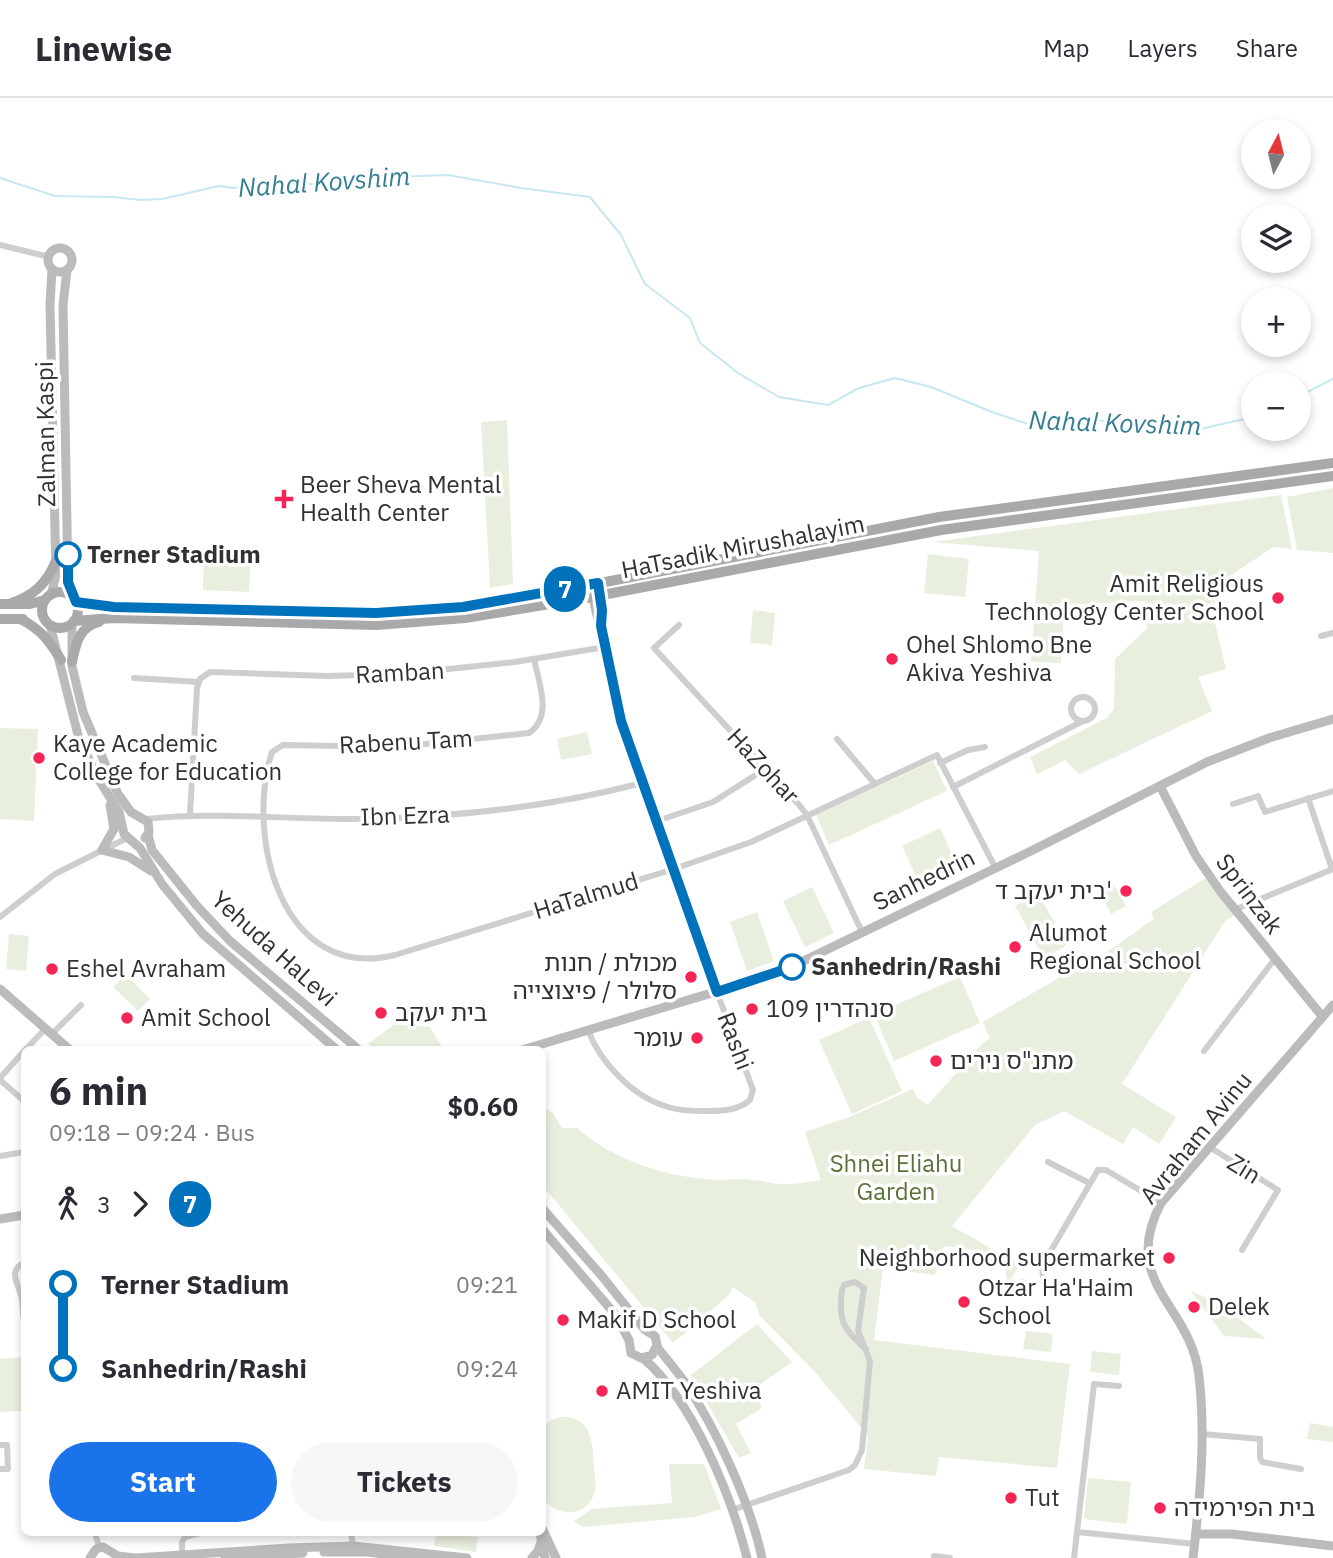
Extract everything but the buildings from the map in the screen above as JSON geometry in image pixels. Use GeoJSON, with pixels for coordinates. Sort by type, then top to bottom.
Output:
{"type":"FeatureCollection","features":[{"type":"Feature","properties":{"kind":"main road","name":"HaTsadik Mirushalayim"},"geometry":{"type":"LineString","coordinates":[[74,600],[114,607],[376,613],[463,607],[939,517],[1333,463]]}},
{"type":"Feature","properties":{"kind":"main road","name":"HaTsadik Mirushalayim"},"geometry":{"type":"LineString","coordinates":[[73,622],[114,618],[377,625],[465,618],[596,596],[941,530],[1333,476]]}},
{"type":"Feature","properties":{"kind":"main road"},"geometry":{"type":"LineString","coordinates":[[4,604],[32,595],[51,574],[56,561]]}},
{"type":"Feature","properties":{"kind":"main road"},"geometry":{"type":"LineString","coordinates":[[0,619],[47,623],[59,628],[73,622],[78,611],[74,600],[60,592],[39,603],[4,604]]}},
{"type":"Feature","properties":{"kind":"main road"},"geometry":{"type":"LineString","coordinates":[[47,623],[42,610],[48,597]]}},
{"type":"Feature","properties":{"kind":"main road"},"geometry":{"type":"LineString","coordinates":[[72,662],[77,638],[86,627],[114,618]]}},
{"type":"Feature","properties":{"kind":"main road"},"geometry":{"type":"LineString","coordinates":[[20,619],[32,624],[42,633],[61,660]]}},
{"type":"Feature","properties":{"kind":"street"},"geometry":{"type":"LineString","coordinates":[[0,246],[49,257]]}},
{"type":"Feature","properties":{"kind":"street"},"geometry":{"type":"LineString","coordinates":[[58,249],[67,251],[72,260],[67,270],[60,272],[52,269],[49,257],[58,249]]}},
{"type":"Feature","properties":{"kind":"street","name":"Zalman Kaspi"},"geometry":{"type":"LineString","coordinates":[[48,597],[55,581],[56,561],[50,305],[52,269]]}},
{"type":"Feature","properties":{"kind":"street","name":"Zalman Kaspi"},"geometry":{"type":"LineString","coordinates":[[67,270],[62,305],[68,582],[74,600]]}},
{"type":"Feature","properties":{"kind":"street"},"geometry":{"type":"LineString","coordinates":[[594,584],[621,721],[717,992]]}},
{"type":"Feature","properties":{"kind":"street"},"geometry":{"type":"LineString","coordinates":[[73,622],[72,662],[83,712],[118,794],[127,808],[149,825],[148,834]]}},
{"type":"Feature","properties":{"kind":"street"},"geometry":{"type":"LineString","coordinates":[[47,623],[61,660],[78,735],[113,812],[114,829],[102,850]]}},
{"type":"Feature","properties":{"kind":"street","name":"HaZohar"},"geometry":{"type":"LineString","coordinates":[[679,625],[654,648],[807,815],[862,932]]}},
{"type":"Feature","properties":{"kind":"street"},"geometry":{"type":"LineString","coordinates":[[1321,636],[1333,633]]}},
{"type":"Feature","properties":{"kind":"street","name":"Ramban"},"geometry":{"type":"LineString","coordinates":[[134,678],[199,682],[203,676],[215,671],[357,676],[458,669],[605,647]]}},
{"type":"Feature","properties":{"kind":"street","name":"Rabenu Tam"},"geometry":{"type":"LineString","coordinates":[[264,817],[268,765],[272,752],[283,745],[397,747],[528,733],[540,724],[543,715],[534,659]]}},
{"type":"Feature","properties":{"kind":"street"},"geometry":{"type":"LineString","coordinates":[[190,815],[196,694],[199,682]]}},
{"type":"Feature","properties":{"kind":"street","name":"Sanhedrin"},"geometry":{"type":"LineString","coordinates":[[535,1046],[792,967],[1231,752],[1333,719]]}},
{"type":"Feature","properties":{"kind":"street"},"geometry":{"type":"LineString","coordinates":[[953,787],[1083,721]]}},
{"type":"Feature","properties":{"kind":"street"},"geometry":{"type":"LineString","coordinates":[[837,739],[875,784]]}},
{"type":"Feature","properties":{"kind":"street"},"geometry":{"type":"LineString","coordinates":[[985,747],[968,750],[940,763],[995,867]]}},
{"type":"Feature","properties":{"kind":"street","name":"HaTalmud"},"geometry":{"type":"LineString","coordinates":[[264,817],[264,840],[270,871],[290,913],[299,925],[330,950],[357,958],[381,958],[674,869],[751,842],[937,755],[940,763]]}},
{"type":"Feature","properties":{"kind":"street"},"geometry":{"type":"LineString","coordinates":[[657,821],[704,806],[736,790],[765,769]]}},
{"type":"Feature","properties":{"kind":"street","name":"Ibn Ezra"},"geometry":{"type":"LineString","coordinates":[[141,817],[190,815],[363,819],[479,813],[580,798],[642,783]]}},
{"type":"Feature","properties":{"kind":"street","name":"Sprinzak"},"geometry":{"type":"LineString","coordinates":[[1160,786],[1196,856],[1234,910],[1322,1016]]}},
{"type":"Feature","properties":{"kind":"street"},"geometry":{"type":"LineString","coordinates":[[105,790],[119,812],[130,840]]}},
{"type":"Feature","properties":{"kind":"street"},"geometry":{"type":"LineString","coordinates":[[1233,804],[1258,796],[1265,812],[1333,791]]}},
{"type":"Feature","properties":{"kind":"street"},"geometry":{"type":"LineString","coordinates":[[1234,910],[1333,869],[1308,798]]}},
{"type":"Feature","properties":{"kind":"street"},"geometry":{"type":"LineString","coordinates":[[123,825],[127,819],[141,817]]}},
{"type":"Feature","properties":{"kind":"street"},"geometry":{"type":"LineString","coordinates":[[0,917],[55,874],[102,850],[130,840],[142,841],[158,821],[165,817]]}},
{"type":"Feature","properties":{"kind":"street","name":"Yehuda HaLevi"},"geometry":{"type":"LineString","coordinates":[[148,834],[152,850],[160,862],[222,932],[354,1046]]}},
{"type":"Feature","properties":{"kind":"street","name":"Yehuda HaLevi"},"geometry":{"type":"LineString","coordinates":[[130,840],[186,915],[221,951],[332,1046]]}},
{"type":"Feature","properties":{"kind":"street"},"geometry":{"type":"LineString","coordinates":[[102,850],[129,857],[157,876]]}},
{"type":"Feature","properties":{"kind":"street"},"geometry":{"type":"LineString","coordinates":[[1204,1051],[1274,960]]}},
{"type":"Feature","properties":{"kind":"street"},"geometry":{"type":"LineString","coordinates":[[0,989],[66,1046]]}},
{"type":"Feature","properties":{"kind":"street","name":"Rashi"},"geometry":{"type":"LineString","coordinates":[[589,1030],[593,1042],[610,1066],[655,1102],[680,1110],[735,1109],[750,1100],[753,1090],[717,992]]}},
{"type":"Feature","properties":{"kind":"street"},"geometry":{"type":"LineString","coordinates":[[31,1046],[81,1005]]}},
{"type":"Feature","properties":{"kind":"street","name":"Avraham Avinu"},"geometry":{"type":"LineString","coordinates":[[1193,1558],[1202,1473],[1198,1373],[1190,1343],[1152,1277],[1148,1261],[1148,1239],[1161,1203],[1333,1005]]}},
{"type":"Feature","properties":{"kind":"street"},"geometry":{"type":"LineString","coordinates":[[21,1055],[0,1079],[21,1098]]}},
{"type":"Feature","properties":{"kind":"street","name":"Zin"},"geometry":{"type":"LineString","coordinates":[[1211,1148],[1278,1190],[1242,1250]]}},
{"type":"Feature","properties":{"kind":"street"},"geometry":{"type":"LineString","coordinates":[[0,1156],[21,1152]]}},
{"type":"Feature","properties":{"kind":"street"},"geometry":{"type":"LineString","coordinates":[[1048,1161],[1089,1183]]}},
{"type":"Feature","properties":{"kind":"street"},"geometry":{"type":"LineString","coordinates":[[1044,1287],[1042,1266],[1095,1172],[1101,1169],[1161,1203]]}},
{"type":"Feature","properties":{"kind":"street"},"geometry":{"type":"LineString","coordinates":[[546,1213],[645,1330],[655,1336],[657,1347],[696,1400],[745,1505],[762,1558]]}},
{"type":"Feature","properties":{"kind":"street"},"geometry":{"type":"LineString","coordinates":[[0,1219],[21,1216]]}},
{"type":"Feature","properties":{"kind":"street"},"geometry":{"type":"LineString","coordinates":[[546,1233],[610,1307],[629,1339],[631,1353],[643,1358],[662,1376],[684,1407],[732,1510],[743,1541],[745,1558]]}},
{"type":"Feature","properties":{"kind":"street"},"geometry":{"type":"LineString","coordinates":[[21,1265],[14,1273],[21,1295]]}},
{"type":"Feature","properties":{"kind":"street"},"geometry":{"type":"LineString","coordinates":[[732,1510],[849,1470],[855,1465],[862,1450],[870,1365],[866,1349],[858,1331],[864,1288],[855,1282],[849,1282],[842,1289],[840,1318],[845,1329],[866,1349]]}},
{"type":"Feature","properties":{"kind":"street"},"geometry":{"type":"LineString","coordinates":[[629,1339],[634,1332],[645,1330]]}},
{"type":"Feature","properties":{"kind":"street"},"geometry":{"type":"LineString","coordinates":[[643,1358],[652,1355],[657,1347]]}},
{"type":"Feature","properties":{"kind":"street"},"geometry":{"type":"LineString","coordinates":[[1074,1558],[1094,1384],[1119,1386]]}},
{"type":"Feature","properties":{"kind":"street"},"geometry":{"type":"LineString","coordinates":[[1202,1434],[1261,1440],[1262,1462],[1301,1469]]}},
{"type":"Feature","properties":{"kind":"street"},"geometry":{"type":"LineString","coordinates":[[0,1445],[7,1445],[8,1469],[0,1469]]}},
{"type":"Feature","properties":{"kind":"street"},"geometry":{"type":"LineString","coordinates":[[1077,1531],[1195,1539],[1233,1534],[1333,1546]]}},
{"type":"Feature","properties":{"kind":"street"},"geometry":{"type":"LineString","coordinates":[[96,1536],[99,1548]]}},
{"type":"Feature","properties":{"kind":"street"},"geometry":{"type":"LineString","coordinates":[[182,1555],[182,1542],[189,1536]]}},
{"type":"Feature","properties":{"kind":"street"},"geometry":{"type":"LineString","coordinates":[[532,1558],[538,1551],[540,1536]]}},
{"type":"Feature","properties":{"kind":"street"},"geometry":{"type":"LineString","coordinates":[[541,1536],[545,1558]]}},
{"type":"Feature","properties":{"kind":"street"},"geometry":{"type":"LineString","coordinates":[[543,1536],[556,1558]]}},
{"type":"Feature","properties":{"kind":"street"},"geometry":{"type":"LineString","coordinates":[[88,1557],[99,1548],[107,1548],[113,1556],[135,1558],[355,1552],[467,1558]]}},
{"type":"Feature","properties":{"kind":"street"},"geometry":{"type":"LineString","coordinates":[[225,1558],[355,1552],[419,1558]]}},
{"type":"Feature","properties":{"kind":"street"},"geometry":{"type":"LineString","coordinates":[[934,1556],[950,1558]]}},
{"type":"Feature","properties":{"kind":"green space"},"geometry":{"type":"Polygon","coordinates":[[[507,420],[513,584],[490,588],[481,422],[507,420]]]}},
{"type":"Feature","properties":{"kind":"green space"},"geometry":{"type":"Polygon","coordinates":[[[1333,488],[1333,553],[1297,550],[1287,497],[1333,488]]]}},
{"type":"Feature","properties":{"kind":"green space"},"geometry":{"type":"Polygon","coordinates":[[[1281,495],[1292,549],[1273,547],[1224,580],[1212,611],[1226,669],[1198,677],[1212,711],[1079,774],[1065,760],[1037,774],[1030,757],[1107,718],[1114,709],[1115,659],[1147,628],[1145,601],[1064,605],[1061,663],[1031,662],[1039,551],[932,542],[1281,495]]]}},
{"type":"Feature","properties":{"kind":"green space"},"geometry":{"type":"Polygon","coordinates":[[[204,553],[251,555],[249,592],[203,590],[204,553]]]}},
{"type":"Feature","properties":{"kind":"green space"},"geometry":{"type":"Polygon","coordinates":[[[928,554],[969,559],[965,597],[924,593],[928,554]]]}},
{"type":"Feature","properties":{"kind":"green space"},"geometry":{"type":"Polygon","coordinates":[[[753,610],[775,613],[772,645],[750,643],[753,610]]]}},
{"type":"Feature","properties":{"kind":"green space"},"geometry":{"type":"Polygon","coordinates":[[[0,728],[38,729],[34,821],[0,819],[0,728]]]}},
{"type":"Feature","properties":{"kind":"green space"},"geometry":{"type":"Polygon","coordinates":[[[587,732],[592,754],[561,760],[557,739],[587,732]]]}},
{"type":"Feature","properties":{"kind":"green space"},"geometry":{"type":"Polygon","coordinates":[[[933,761],[947,791],[829,845],[816,815],[933,761]]]}},
{"type":"Feature","properties":{"kind":"green space"},"geometry":{"type":"Polygon","coordinates":[[[940,828],[961,873],[923,891],[902,846],[940,828]]]}},
{"type":"Feature","properties":{"kind":"green space","name":"Shnei Eliahu Garden"},"geometry":{"type":"Polygon","coordinates":[[[1208,877],[1236,915],[1225,921],[1122,1084],[1176,1117],[1159,1144],[1133,1127],[1123,1144],[1064,1111],[1035,1125],[952,1226],[1020,1265],[1011,1278],[1032,1282],[1028,1288],[1018,1288],[1008,1283],[1000,1254],[946,1246],[938,1252],[935,1275],[883,1268],[874,1340],[1070,1364],[1057,1468],[939,1457],[936,1476],[864,1469],[868,1436],[816,1373],[759,1315],[756,1303],[733,1287],[728,1296],[673,1343],[546,1190],[546,1108],[552,1112],[562,1128],[577,1128],[592,1140],[626,1159],[663,1172],[701,1179],[744,1179],[779,1184],[821,1180],[805,1132],[849,1117],[913,1089],[917,1098],[928,1105],[990,1038],[983,1022],[1079,966],[1090,964],[1154,919],[1151,912],[1208,877]]]}},
{"type":"Feature","properties":{"kind":"green space"},"geometry":{"type":"Polygon","coordinates":[[[1114,885],[1126,906],[1111,914],[1100,893],[1114,885]]]}},
{"type":"Feature","properties":{"kind":"green space"},"geometry":{"type":"Polygon","coordinates":[[[812,887],[834,933],[805,947],[783,901],[812,887]]]}},
{"type":"Feature","properties":{"kind":"green space"},"geometry":{"type":"Polygon","coordinates":[[[1038,893],[1067,945],[1044,958],[1015,906],[1038,893]]]}},
{"type":"Feature","properties":{"kind":"green space"},"geometry":{"type":"Polygon","coordinates":[[[757,912],[774,961],[747,971],[730,922],[757,912]]]}},
{"type":"Feature","properties":{"kind":"green space"},"geometry":{"type":"Polygon","coordinates":[[[9,934],[29,936],[26,971],[6,969],[9,934]]]}},
{"type":"Feature","properties":{"kind":"green space"},"geometry":{"type":"Polygon","coordinates":[[[126,975],[150,999],[138,1011],[113,987],[126,975]]]}},
{"type":"Feature","properties":{"kind":"green space"},"geometry":{"type":"Polygon","coordinates":[[[960,977],[980,1023],[894,1061],[874,1014],[960,977]]]}},
{"type":"Feature","properties":{"kind":"green space"},"geometry":{"type":"Polygon","coordinates":[[[869,1018],[902,1091],[852,1114],[819,1040],[869,1018]]]}},
{"type":"Feature","properties":{"kind":"green space"},"geometry":{"type":"Polygon","coordinates":[[[395,1024],[430,1027],[442,1046],[371,1046],[368,1044],[395,1024]]]}},
{"type":"Feature","properties":{"kind":"green space"},"geometry":{"type":"Polygon","coordinates":[[[1190,1290],[1221,1305],[1266,1339],[1224,1336],[1190,1290]]]}},
{"type":"Feature","properties":{"kind":"green space"},"geometry":{"type":"Polygon","coordinates":[[[757,1324],[792,1362],[759,1385],[757,1395],[762,1408],[736,1424],[751,1453],[739,1458],[691,1375],[757,1324]]]}},
{"type":"Feature","properties":{"kind":"green space"},"geometry":{"type":"Polygon","coordinates":[[[1026,1331],[1053,1334],[1051,1352],[1023,1349],[1026,1331]]]}},
{"type":"Feature","properties":{"kind":"green space"},"geometry":{"type":"Polygon","coordinates":[[[1092,1351],[1121,1354],[1119,1375],[1090,1372],[1092,1351]]]}},
{"type":"Feature","properties":{"kind":"green space"},"geometry":{"type":"Polygon","coordinates":[[[21,1357],[21,1411],[0,1412],[0,1359],[21,1357]]]}},
{"type":"Feature","properties":{"kind":"green space"},"geometry":{"type":"Polygon","coordinates":[[[571,1418],[579,1421],[589,1432],[595,1488],[590,1502],[577,1511],[562,1511],[546,1501],[546,1425],[551,1420],[571,1418]]]}},
{"type":"Feature","properties":{"kind":"green space"},"geometry":{"type":"Polygon","coordinates":[[[1310,1423],[1333,1427],[1333,1442],[1307,1439],[1310,1423]]]}},
{"type":"Feature","properties":{"kind":"green space"},"geometry":{"type":"Polygon","coordinates":[[[669,1464],[704,1464],[721,1509],[694,1517],[583,1527],[574,1521],[592,1509],[672,1503],[669,1464]]]}},
{"type":"Feature","properties":{"kind":"green space"},"geometry":{"type":"Polygon","coordinates":[[[1088,1478],[1131,1482],[1127,1524],[1084,1519],[1088,1478]]]}},
{"type":"Feature","properties":{"kind":"green space"},"geometry":{"type":"Polygon","coordinates":[[[436,1536],[478,1537],[476,1552],[434,1546],[436,1536]]]}},
{"type":"Feature","properties":{"kind":"waterway","name":"Nahal Kovshim"},"geometry":{"type":"LineString","coordinates":[[0,178],[55,196],[140,200],[162,199],[219,186],[233,188],[279,180],[333,187],[393,177],[448,175],[590,197],[621,235],[645,284],[690,318],[700,343],[738,373],[779,397],[828,405],[859,388],[895,378],[931,387],[1034,426],[1083,419],[1196,430],[1241,420]]}},
{"type":"Feature","properties":{"kind":"waterway","name":"Nahal Kovshim"},"geometry":{"type":"LineString","coordinates":[[1311,390],[1333,379]]}},
{"type":"Feature","properties":{"kind":"bus line","name":"7"},"geometry":{"type":"LineString","coordinates":[[68,555],[68,582],[76,602],[114,607],[376,613],[463,607],[598,583],[602,610],[601,626],[621,721],[717,992],[792,967]]}},
{"type":"Feature","properties":{"kind":"place","name":"Beer Sheva Mental Health Center"},"geometry":{"type":"Point","coordinates":[284,499]}},
{"type":"Feature","properties":{"kind":"place","name":"Terner Stadium"},"geometry":{"type":"Point","coordinates":[68,555]}},
{"type":"Feature","properties":{"kind":"place","name":"Amit Religious Technology Center School"},"geometry":{"type":"Point","coordinates":[1278,598]}},
{"type":"Feature","properties":{"kind":"place","name":"Ohel Shlomo Bne Akiva Yeshiva"},"geometry":{"type":"Point","coordinates":[892,659]}},
{"type":"Feature","properties":{"kind":"place","name":"Kaye Academic College for Education"},"geometry":{"type":"Point","coordinates":[39,758]}},
{"type":"Feature","properties":{"kind":"place","name":"בית יעקב ד'"},"geometry":{"type":"Point","coordinates":[1126,891]}},
{"type":"Feature","properties":{"kind":"place","name":"Alumot Regional School"},"geometry":{"type":"Point","coordinates":[1015,947]}},
{"type":"Feature","properties":{"kind":"place","name":"Sanhedrin/Rashi"},"geometry":{"type":"Point","coordinates":[792,967]}},
{"type":"Feature","properties":{"kind":"place","name":"Eshel Avraham"},"geometry":{"type":"Point","coordinates":[52,969]}},
{"type":"Feature","properties":{"kind":"place","name":"מכולת / חנות סלולר / פיצוצייה"},"geometry":{"type":"Point","coordinates":[691,977]}},
{"type":"Feature","properties":{"kind":"place","name":"סנהדרין 109"},"geometry":{"type":"Point","coordinates":[752,1009]}},
{"type":"Feature","properties":{"kind":"place","name":"בית יעקב"},"geometry":{"type":"Point","coordinates":[381,1013]}},
{"type":"Feature","properties":{"kind":"place","name":"Amit School"},"geometry":{"type":"Point","coordinates":[127,1018]}},
{"type":"Feature","properties":{"kind":"place","name":"עומר"},"geometry":{"type":"Point","coordinates":[697,1038]}},
{"type":"Feature","properties":{"kind":"place","name":"מתנ\"ס נירים"},"geometry":{"type":"Point","coordinates":[936,1061]}},
{"type":"Feature","properties":{"kind":"place","name":"Neighborhood supermarket"},"geometry":{"type":"Point","coordinates":[1169,1258]}},
{"type":"Feature","properties":{"kind":"place","name":"Otzar Ha'Haim School"},"geometry":{"type":"Point","coordinates":[964,1302]}},
{"type":"Feature","properties":{"kind":"place","name":"Delek"},"geometry":{"type":"Point","coordinates":[1194,1307]}},
{"type":"Feature","properties":{"kind":"place","name":"Makif D School"},"geometry":{"type":"Point","coordinates":[563,1320]}},
{"type":"Feature","properties":{"kind":"place","name":"AMIT Yeshiva"},"geometry":{"type":"Point","coordinates":[602,1391]}},
{"type":"Feature","properties":{"kind":"place","name":"Tut"},"geometry":{"type":"Point","coordinates":[1011,1498]}},
{"type":"Feature","properties":{"kind":"place","name":"בית הפירמידה"},"geometry":{"type":"Point","coordinates":[1160,1508]}}]}
